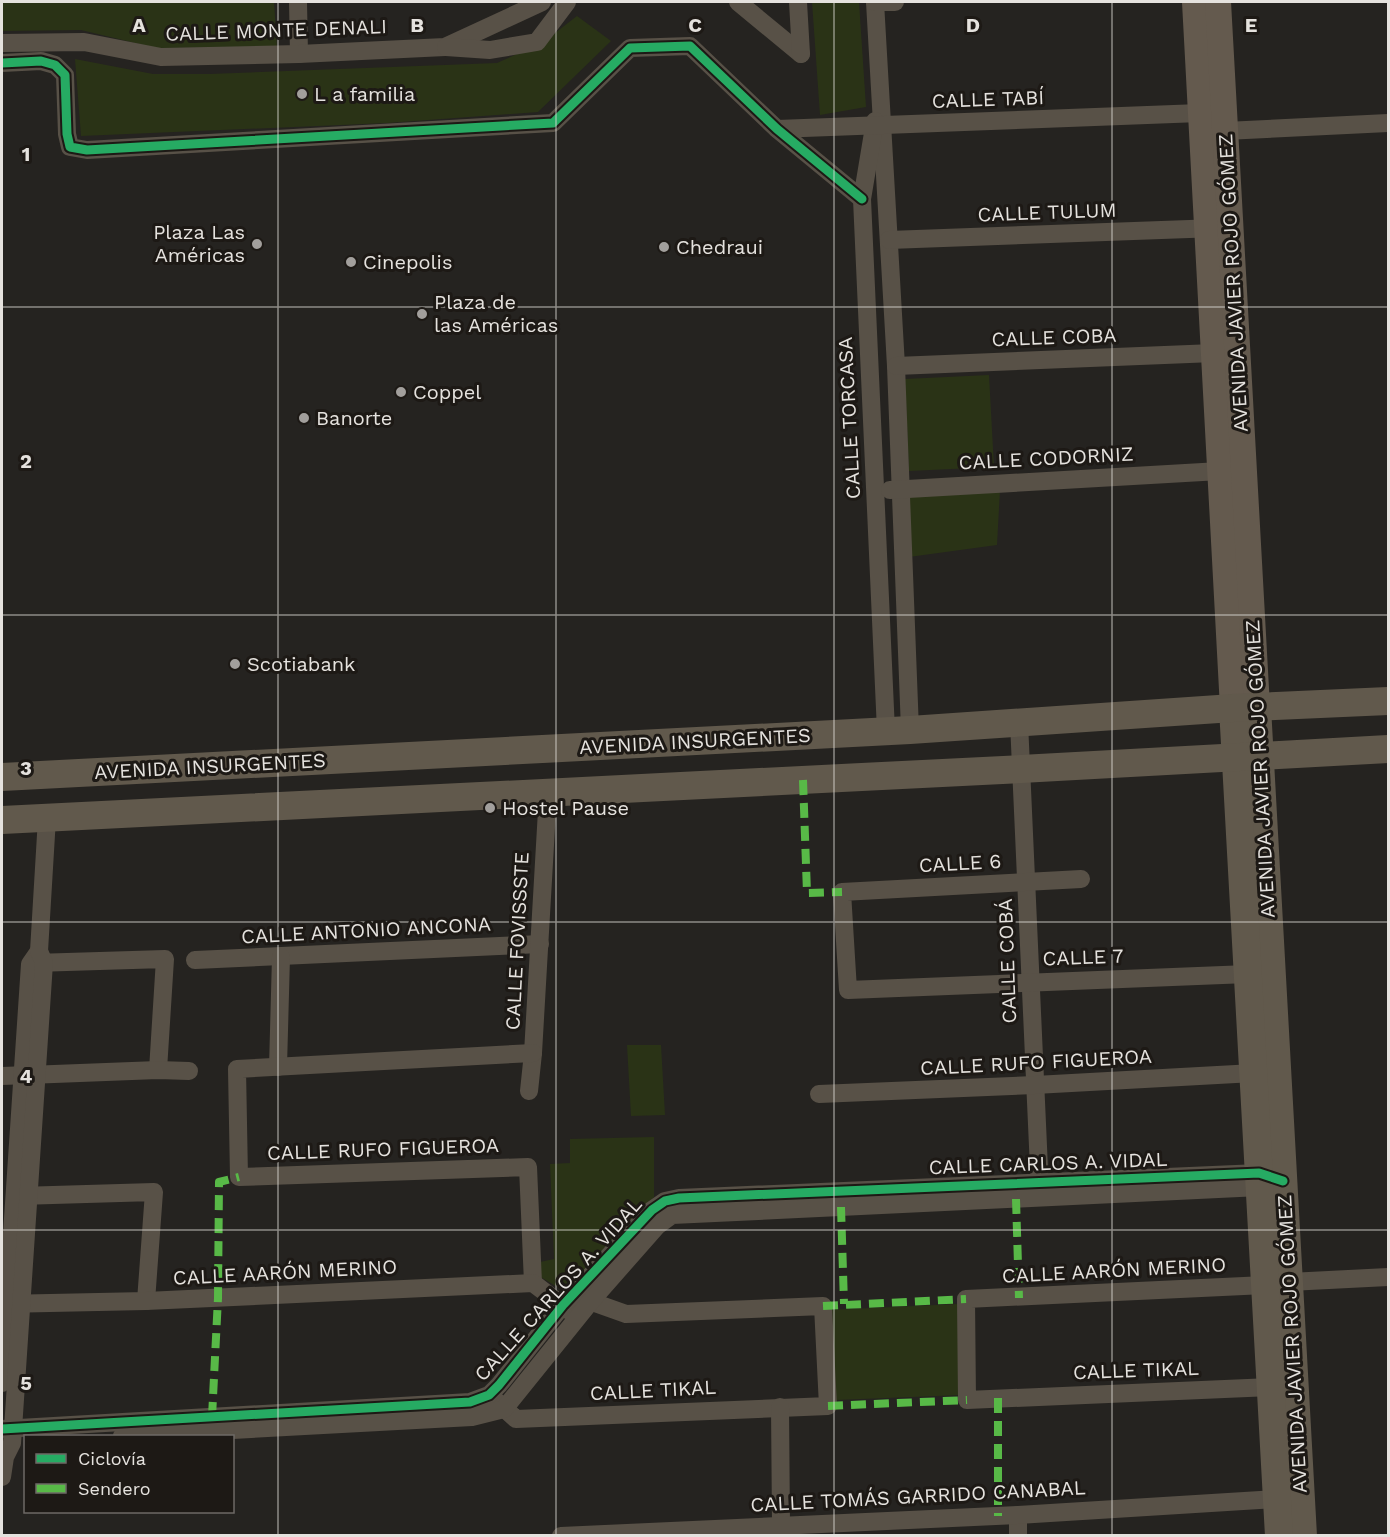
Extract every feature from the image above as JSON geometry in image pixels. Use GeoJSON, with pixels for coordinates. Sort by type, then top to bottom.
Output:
{"type":"FeatureCollection","features":[{"type":"Feature","properties":{"kind":"main road","name":"AVENIDA JAVIER ROJO GÓMEZ"},"geometry":{"type":"LineString","coordinates":[[1195,2],[1200,113],[1219,227],[1248,756],[1267,1180]]}},
{"type":"Feature","properties":{"kind":"main road","name":"AVENIDA JAVIER ROJO GÓMEZ"},"geometry":{"type":"LineString","coordinates":[[1218,2],[1225,131],[1214,353],[1220,471],[1245,707]]}},
{"type":"Feature","properties":{"kind":"main road","name":"AVENIDA INSURGENTES"},"geometry":{"type":"LineString","coordinates":[[2,777],[898,731],[1245,707],[1389,701]]}},
{"type":"Feature","properties":{"kind":"main road"},"geometry":{"type":"LineString","coordinates":[[2,820],[1021,770],[1389,749]]}},
{"type":"Feature","properties":{"kind":"main road","name":"AVENIDA JAVIER ROJO GÓMEZ"},"geometry":{"type":"LineString","coordinates":[[1248,756],[1248,974],[1254,1073],[1303,1536]]}},
{"type":"Feature","properties":{"kind":"main road"},"geometry":{"type":"LineString","coordinates":[[363,757],[364,801]]}},
{"type":"Feature","properties":{"kind":"main road","name":"AVENIDA JAVIER ROJO GÓMEZ"},"geometry":{"type":"LineString","coordinates":[[1277,1283],[1271,1387],[1279,1536]]}},
{"type":"Feature","properties":{"kind":"street"},"geometry":{"type":"LineString","coordinates":[[298,2],[300,54]]}},
{"type":"Feature","properties":{"kind":"street","name":"CALLE MONTE DENALI"},"geometry":{"type":"LineString","coordinates":[[2,43],[84,42],[161,57],[300,54],[445,47],[542,2]]}},
{"type":"Feature","properties":{"kind":"street"},"geometry":{"type":"LineString","coordinates":[[445,47],[490,50],[537,42],[567,2]]}},
{"type":"Feature","properties":{"kind":"street"},"geometry":{"type":"LineString","coordinates":[[738,2],[801,54],[798,2]]}},
{"type":"Feature","properties":{"kind":"street"},"geometry":{"type":"LineString","coordinates":[[875,2],[895,2]]}},
{"type":"Feature","properties":{"kind":"street","name":"CALLE TORCASA"},"geometry":{"type":"LineString","coordinates":[[875,2],[880,105],[878,126],[862,199],[875,492],[898,731]]}},
{"type":"Feature","properties":{"kind":"street"},"geometry":{"type":"LineString","coordinates":[[2,63],[42,61],[55,65],[64,75],[67,134],[70,147],[87,150],[553,123],[630,48],[690,46],[777,129],[862,199]]}},
{"type":"Feature","properties":{"kind":"street","name":"CALLE TABÍ"},"geometry":{"type":"LineString","coordinates":[[777,129],[1200,113]]}},
{"type":"Feature","properties":{"kind":"street"},"geometry":{"type":"LineString","coordinates":[[1225,131],[1389,123]]}},
{"type":"Feature","properties":{"kind":"street","name":"CALLE TORCASA"},"geometry":{"type":"LineString","coordinates":[[878,126],[889,240],[896,366],[900,489],[898,731]]}},
{"type":"Feature","properties":{"kind":"street","name":"CALLE TULUM"},"geometry":{"type":"LineString","coordinates":[[889,240],[1219,227]]}},
{"type":"Feature","properties":{"kind":"street","name":"CALLE COBA"},"geometry":{"type":"LineString","coordinates":[[896,366],[1214,353]]}},
{"type":"Feature","properties":{"kind":"street","name":"CALLE CODORNIZ"},"geometry":{"type":"LineString","coordinates":[[875,492],[1220,471]]}},
{"type":"Feature","properties":{"kind":"street","name":"CALLE COBÁ"},"geometry":{"type":"LineString","coordinates":[[1019,722],[1040,1189]]}},
{"type":"Feature","properties":{"kind":"street","name":"CALLE FOVISSSTE"},"geometry":{"type":"LineString","coordinates":[[529,1091],[548,793]]}},
{"type":"Feature","properties":{"kind":"street"},"geometry":{"type":"LineString","coordinates":[[2,1478],[9,1442],[10,1304],[15,1196],[29,1075],[47,818]]}},
{"type":"Feature","properties":{"kind":"street","name":"CALLE 6"},"geometry":{"type":"LineString","coordinates":[[848,990],[842,892],[1081,879]]}},
{"type":"Feature","properties":{"kind":"street","name":"CALLE ANTONIO ANCONA"},"geometry":{"type":"LineString","coordinates":[[195,960],[540,944]]}},
{"type":"Feature","properties":{"kind":"street"},"geometry":{"type":"LineString","coordinates":[[281,957],[278,1067],[533,1053]]}},
{"type":"Feature","properties":{"kind":"street"},"geometry":{"type":"LineString","coordinates":[[38,959],[165,959],[158,1070]]}},
{"type":"Feature","properties":{"kind":"street","name":"CALLE 7"},"geometry":{"type":"LineString","coordinates":[[848,990],[1248,974]]}},
{"type":"Feature","properties":{"kind":"street","name":"CALLE RUFO FIGUEROA"},"geometry":{"type":"LineString","coordinates":[[278,1067],[237,1069],[239,1177],[528,1167],[532,1283]]}},
{"type":"Feature","properties":{"kind":"street"},"geometry":{"type":"LineString","coordinates":[[2,1076],[158,1070],[189,1071]]}},
{"type":"Feature","properties":{"kind":"street","name":"CALLE RUFO FIGUEROA"},"geometry":{"type":"LineString","coordinates":[[819,1094],[1254,1073]]}},
{"type":"Feature","properties":{"kind":"street","name":"CALLE CARLOS A. VIDAL"},"geometry":{"type":"LineString","coordinates":[[90,1435],[470,1402],[489,1395],[567,1301],[652,1210],[664,1201],[679,1198],[1040,1189],[1267,1180]]}},
{"type":"Feature","properties":{"kind":"street","name":"CALLE CARLOS A. VIDAL"},"geometry":{"type":"LineString","coordinates":[[157,1435],[472,1417],[504,1409],[591,1300],[657,1226],[672,1215],[1040,1189]]}},
{"type":"Feature","properties":{"kind":"street"},"geometry":{"type":"LineString","coordinates":[[15,1196],[153,1192],[146,1301]]}},
{"type":"Feature","properties":{"kind":"street","name":"CALLE AARÓN MERINO"},"geometry":{"type":"LineString","coordinates":[[967,1400],[966,1299],[1389,1277]]}},
{"type":"Feature","properties":{"kind":"street"},"geometry":{"type":"LineString","coordinates":[[532,1283],[567,1301],[591,1300]]}},
{"type":"Feature","properties":{"kind":"street","name":"CALLE AARÓN MERINO"},"geometry":{"type":"LineString","coordinates":[[10,1304],[146,1301],[532,1283]]}},
{"type":"Feature","properties":{"kind":"street","name":"CALLE TIKAL"},"geometry":{"type":"LineString","coordinates":[[489,1395],[516,1419],[828,1406],[824,1306],[626,1314],[591,1300]]}},
{"type":"Feature","properties":{"kind":"street"},"geometry":{"type":"LineString","coordinates":[[567,1301],[577,1318]]}},
{"type":"Feature","properties":{"kind":"street"},"geometry":{"type":"LineString","coordinates":[[2,1383],[10,1304]]}},
{"type":"Feature","properties":{"kind":"street","name":"CALLE TIKAL"},"geometry":{"type":"LineString","coordinates":[[967,1400],[1271,1387]]}},
{"type":"Feature","properties":{"kind":"street"},"geometry":{"type":"LineString","coordinates":[[780,1407],[781,1525]]}},
{"type":"Feature","properties":{"kind":"street","name":"CALLE CARLOS A. VIDAL"},"geometry":{"type":"LineString","coordinates":[[9,1442],[24,1441]]}},
{"type":"Feature","properties":{"kind":"street","name":"CALLE TOMÁS GARRIDO CANABAL"},"geometry":{"type":"LineString","coordinates":[[561,1536],[760,1531],[781,1525],[1018,1515],[1277,1500]]}},
{"type":"Feature","properties":{"kind":"street"},"geometry":{"type":"LineString","coordinates":[[1018,1515],[1018,1536]]}},
{"type":"Feature","properties":{"kind":"green space"},"geometry":{"type":"Polygon","coordinates":[[[2,2],[274,2],[277,47],[156,48],[81,30],[2,31],[2,2]]]}},
{"type":"Feature","properties":{"kind":"green space"},"geometry":{"type":"Polygon","coordinates":[[[812,2],[859,2],[866,107],[820,115],[812,2]]]}},
{"type":"Feature","properties":{"kind":"green space"},"geometry":{"type":"Polygon","coordinates":[[[577,16],[611,41],[538,112],[387,123],[81,136],[75,59],[153,74],[210,74],[497,63],[542,43],[577,16]]]}},
{"type":"Feature","properties":{"kind":"green space"},"geometry":{"type":"Polygon","coordinates":[[[989,375],[994,467],[909,471],[905,379],[989,375]]]}},
{"type":"Feature","properties":{"kind":"green space"},"geometry":{"type":"Polygon","coordinates":[[[1000,490],[997,545],[909,557],[908,495],[1000,490]]]}},
{"type":"Feature","properties":{"kind":"green space"},"geometry":{"type":"Polygon","coordinates":[[[627,1045],[661,1045],[665,1115],[631,1116],[627,1045]]]}},
{"type":"Feature","properties":{"kind":"green space"},"geometry":{"type":"Polygon","coordinates":[[[654,1137],[654,1197],[564,1291],[539,1276],[540,1262],[554,1259],[550,1164],[570,1163],[570,1139],[654,1137]]]}},
{"type":"Feature","properties":{"kind":"green space"},"geometry":{"type":"Polygon","coordinates":[[[958,1304],[962,1395],[836,1400],[829,1310],[958,1304]]]}},
{"type":"Feature","properties":{"kind":"marked path"},"geometry":{"type":"LineString","coordinates":[[803,780],[807,893],[842,892]]}},
{"type":"Feature","properties":{"kind":"marked path"},"geometry":{"type":"LineString","coordinates":[[212,1417],[218,1298],[219,1182],[239,1177]]}},
{"type":"Feature","properties":{"kind":"marked path"},"geometry":{"type":"LineString","coordinates":[[1016,1199],[1019,1298]]}},
{"type":"Feature","properties":{"kind":"marked path"},"geometry":{"type":"LineString","coordinates":[[841,1207],[844,1304]]}},
{"type":"Feature","properties":{"kind":"marked path"},"geometry":{"type":"LineString","coordinates":[[823,1306],[966,1299]]}},
{"type":"Feature","properties":{"kind":"marked path"},"geometry":{"type":"LineString","coordinates":[[998,1398],[998,1516]]}},
{"type":"Feature","properties":{"kind":"marked path"},"geometry":{"type":"LineString","coordinates":[[828,1406],[967,1400]]}},
{"type":"Feature","properties":{"kind":"cycle path"},"geometry":{"type":"LineString","coordinates":[[2,63],[41,61],[55,65],[65,75],[67,134],[70,147],[87,150],[553,123],[630,48],[690,46],[777,129],[862,199]]}},
{"type":"Feature","properties":{"kind":"cycle path"},"geometry":{"type":"LineString","coordinates":[[2,1429],[470,1402],[489,1395],[499,1385],[563,1305],[652,1210],[665,1201],[679,1198],[1259,1173],[1283,1181]]}},
{"type":"Feature","properties":{"kind":"place","name":"L a familia"},"geometry":{"type":"Point","coordinates":[302,94]}},
{"type":"Feature","properties":{"kind":"place","name":"Plaza Las Américas"},"geometry":{"type":"Point","coordinates":[257,244]}},
{"type":"Feature","properties":{"kind":"place","name":"Chedraui"},"geometry":{"type":"Point","coordinates":[664,247]}},
{"type":"Feature","properties":{"kind":"place","name":"Cinepolis"},"geometry":{"type":"Point","coordinates":[351,262]}},
{"type":"Feature","properties":{"kind":"place","name":"Plaza de las Américas"},"geometry":{"type":"Point","coordinates":[422,314]}},
{"type":"Feature","properties":{"kind":"place","name":"Coppel"},"geometry":{"type":"Point","coordinates":[401,392]}},
{"type":"Feature","properties":{"kind":"place","name":"Banorte"},"geometry":{"type":"Point","coordinates":[304,418]}},
{"type":"Feature","properties":{"kind":"place","name":"Scotiabank"},"geometry":{"type":"Point","coordinates":[235,664]}},
{"type":"Feature","properties":{"kind":"place","name":"Hostel Pause"},"geometry":{"type":"Point","coordinates":[490,808]}}]}
